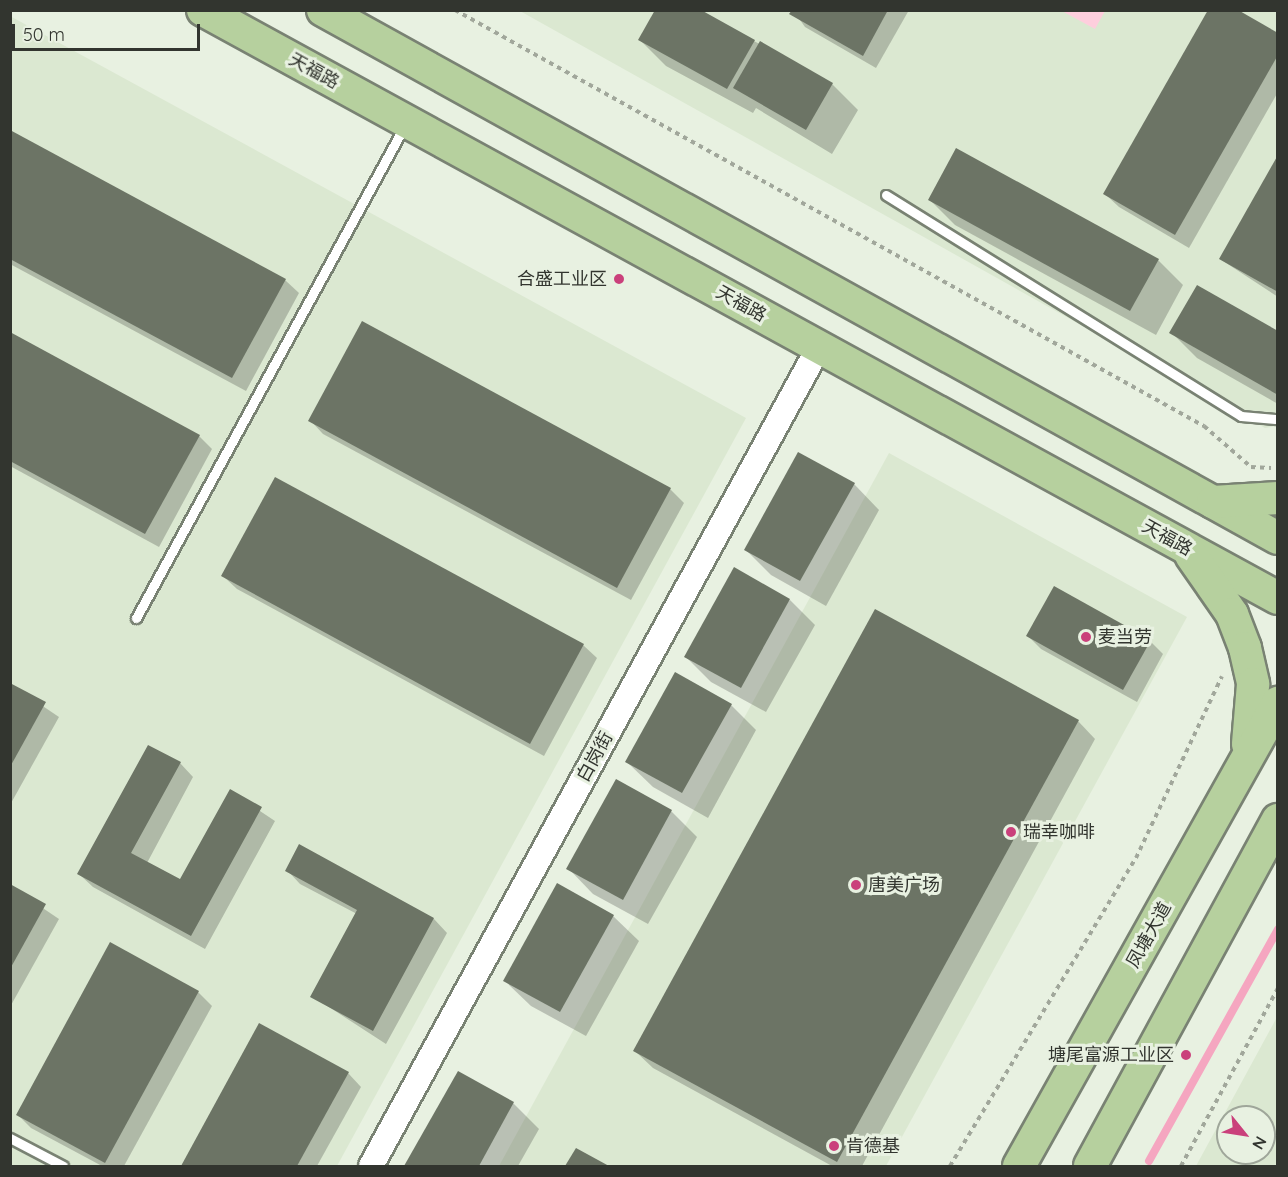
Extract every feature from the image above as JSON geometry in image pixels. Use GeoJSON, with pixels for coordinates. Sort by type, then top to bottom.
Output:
{"type":"FeatureCollection","features":[{"type":"Feature","properties":{"kind":"main road","name":"天福路"},"geometry":{"type":"LineString","coordinates":[[203,10],[1278,598]]}},
{"type":"Feature","properties":{"kind":"main road"},"geometry":{"type":"LineString","coordinates":[[323,10],[1278,538]]}},
{"type":"Feature","properties":{"kind":"main road"},"geometry":{"type":"LineString","coordinates":[[1212,502],[1278,498]]}},
{"type":"Feature","properties":{"kind":"main road"},"geometry":{"type":"LineString","coordinates":[[1185,548],[1232,614],[1245,648],[1252,704],[1242,769]]}},
{"type":"Feature","properties":{"kind":"main road","name":"凤塘大道"},"geometry":{"type":"LineString","coordinates":[[1019,1167],[1278,703]]}},
{"type":"Feature","properties":{"kind":"main road"},"geometry":{"type":"LineString","coordinates":[[1090,1167],[1278,820]]}},
{"type":"Feature","properties":{"kind":"street","name":"白岗街"},"geometry":{"type":"LineString","coordinates":[[370,1167],[819,347]]}},
{"type":"Feature","properties":{"kind":"lane"},"geometry":{"type":"LineString","coordinates":[[136,618],[407,122]]}},
{"type":"Feature","properties":{"kind":"lane"},"geometry":{"type":"LineString","coordinates":[[886,195],[1241,416],[1278,419]]}},
{"type":"Feature","properties":{"kind":"lane"},"geometry":{"type":"LineString","coordinates":[[10,1138],[63,1167]]}},
{"type":"Feature","properties":{"kind":"path"},"geometry":{"type":"LineString","coordinates":[[455,10],[1204,426],[1251,467],[1278,469]]}},
{"type":"Feature","properties":{"kind":"path"},"geometry":{"type":"LineString","coordinates":[[950,1167],[1136,858],[1220,678],[1245,648]]}},
{"type":"Feature","properties":{"kind":"path"},"geometry":{"type":"LineString","coordinates":[[1181,1167],[1278,988]]}},
{"type":"Feature","properties":{"kind":"shaded area"},"geometry":{"type":"Polygon","coordinates":[[[1105,10],[1095,29],[1062,11],[1105,10]]]}},
{"type":"Feature","properties":{"kind":"shaded area"},"geometry":{"type":"Polygon","coordinates":[[[520,11],[1277,11],[1277,426],[1265,428],[520,11]]]}},
{"type":"Feature","properties":{"kind":"shaded area"},"geometry":{"type":"Polygon","coordinates":[[[10,16],[746,418],[337,1166],[11,1166],[10,16]]]}},
{"type":"Feature","properties":{"kind":"shaded area","name":"唐美广场"},"geometry":{"type":"Polygon","coordinates":[[[889,453],[1187,617],[886,1166],[499,1166],[889,453]]]}},
{"type":"Feature","properties":{"kind":"shaded area"},"geometry":{"type":"Polygon","coordinates":[[[1277,1017],[1277,1166],[1196,1166],[1216,1129],[1216,1165],[1276,1165],[1276,1105],[1229,1105],[1277,1017]]]}},
{"type":"Feature","properties":{"kind":"building"},"geometry":{"type":"Polygon","coordinates":[[[655,10],[701,10],[755,40],[727,89],[638,40],[655,10]]]}},
{"type":"Feature","properties":{"kind":"building"},"geometry":{"type":"Polygon","coordinates":[[[792,10],[888,10],[863,56],[789,14],[792,10]]]}},
{"type":"Feature","properties":{"kind":"building"},"geometry":{"type":"Polygon","coordinates":[[[1208,10],[1238,10],[1278,33],[1278,55],[1175,235],[1103,194],[1208,10]]]}},
{"type":"Feature","properties":{"kind":"building"},"geometry":{"type":"Polygon","coordinates":[[[760,41],[833,83],[806,130],[733,88],[760,41]]]}},
{"type":"Feature","properties":{"kind":"building"},"geometry":{"type":"Polygon","coordinates":[[[10,130],[286,279],[232,378],[10,259],[10,130]]]}},
{"type":"Feature","properties":{"kind":"building"},"geometry":{"type":"Polygon","coordinates":[[[956,148],[1159,259],[1130,311],[928,200],[956,148]]]}},
{"type":"Feature","properties":{"kind":"building"},"geometry":{"type":"Polygon","coordinates":[[[1278,155],[1278,292],[1219,259],[1278,155]]]}},
{"type":"Feature","properties":{"kind":"building"},"geometry":{"type":"Polygon","coordinates":[[[1197,285],[1278,331],[1278,395],[1169,333],[1197,285]]]}},
{"type":"Feature","properties":{"kind":"building"},"geometry":{"type":"Polygon","coordinates":[[[362,321],[671,488],[617,588],[308,421],[362,321]]]}},
{"type":"Feature","properties":{"kind":"building"},"geometry":{"type":"Polygon","coordinates":[[[10,332],[200,435],[145,534],[10,461],[10,332]]]}},
{"type":"Feature","properties":{"kind":"building"},"geometry":{"type":"Polygon","coordinates":[[[798,452],[855,483],[800,581],[744,550],[798,452]]]}},
{"type":"Feature","properties":{"kind":"building"},"geometry":{"type":"Polygon","coordinates":[[[275,477],[584,644],[530,744],[221,576],[275,477]]]}},
{"type":"Feature","properties":{"kind":"building"},"geometry":{"type":"Polygon","coordinates":[[[734,567],[790,599],[741,688],[684,657],[734,567]]]}},
{"type":"Feature","properties":{"kind":"building"},"geometry":{"type":"Polygon","coordinates":[[[1054,586],[1151,640],[1123,690],[1026,636],[1054,586]]]}},
{"type":"Feature","properties":{"kind":"building","name":"唐美广场"},"geometry":{"type":"Polygon","coordinates":[[[875,609],[1079,720],[837,1162],[633,1051],[875,609]]]}},
{"type":"Feature","properties":{"kind":"building"},"geometry":{"type":"Polygon","coordinates":[[[675,672],[732,704],[682,793],[625,762],[675,672]]]}},
{"type":"Feature","properties":{"kind":"building"},"geometry":{"type":"Polygon","coordinates":[[[10,683],[46,702],[10,767],[10,683]]]}},
{"type":"Feature","properties":{"kind":"building"},"geometry":{"type":"Polygon","coordinates":[[[148,745],[181,762],[131,853],[180,879],[230,789],[262,807],[191,936],[77,874],[148,745]]]}},
{"type":"Feature","properties":{"kind":"building"},"geometry":{"type":"Polygon","coordinates":[[[616,779],[672,810],[623,900],[566,869],[616,779]]]}},
{"type":"Feature","properties":{"kind":"building"},"geometry":{"type":"Polygon","coordinates":[[[299,844],[434,918],[373,1031],[310,997],[357,910],[285,871],[299,844]]]}},
{"type":"Feature","properties":{"kind":"building"},"geometry":{"type":"Polygon","coordinates":[[[557,883],[614,915],[560,1012],[503,981],[557,883]]]}},
{"type":"Feature","properties":{"kind":"building"},"geometry":{"type":"Polygon","coordinates":[[[10,884],[46,904],[10,969],[10,884]]]}},
{"type":"Feature","properties":{"kind":"building"},"geometry":{"type":"Polygon","coordinates":[[[110,942],[199,991],[105,1163],[16,1115],[110,942]]]}},
{"type":"Feature","properties":{"kind":"building"},"geometry":{"type":"Polygon","coordinates":[[[259,1023],[349,1072],[297,1166],[181,1166],[259,1023]]]}},
{"type":"Feature","properties":{"kind":"building"},"geometry":{"type":"Polygon","coordinates":[[[458,1071],[514,1102],[479,1166],[404,1166],[458,1071]]]}},
{"type":"Feature","properties":{"kind":"building"},"geometry":{"type":"Polygon","coordinates":[[[576,1148],[609,1166],[565,1166],[576,1148]]]}},
{"type":"Feature","properties":{"kind":"waterway"},"geometry":{"type":"LineString","coordinates":[[1149,1161],[1278,929]]}},
{"type":"Feature","properties":{"kind":"place","name":"合盛工业区"},"geometry":{"type":"Point","coordinates":[619,279]}},
{"type":"Feature","properties":{"kind":"place","name":"麦当劳"},"geometry":{"type":"Point","coordinates":[1086,637]}},
{"type":"Feature","properties":{"kind":"place","name":"瑞幸咖啡"},"geometry":{"type":"Point","coordinates":[1011,832]}},
{"type":"Feature","properties":{"kind":"place","name":"唐美广场"},"geometry":{"type":"Point","coordinates":[856,885]}},
{"type":"Feature","properties":{"kind":"place","name":"塘尾富源工业区"},"geometry":{"type":"Point","coordinates":[1186,1055]}},
{"type":"Feature","properties":{"kind":"place","name":"肯德基"},"geometry":{"type":"Point","coordinates":[834,1146]}}]}
